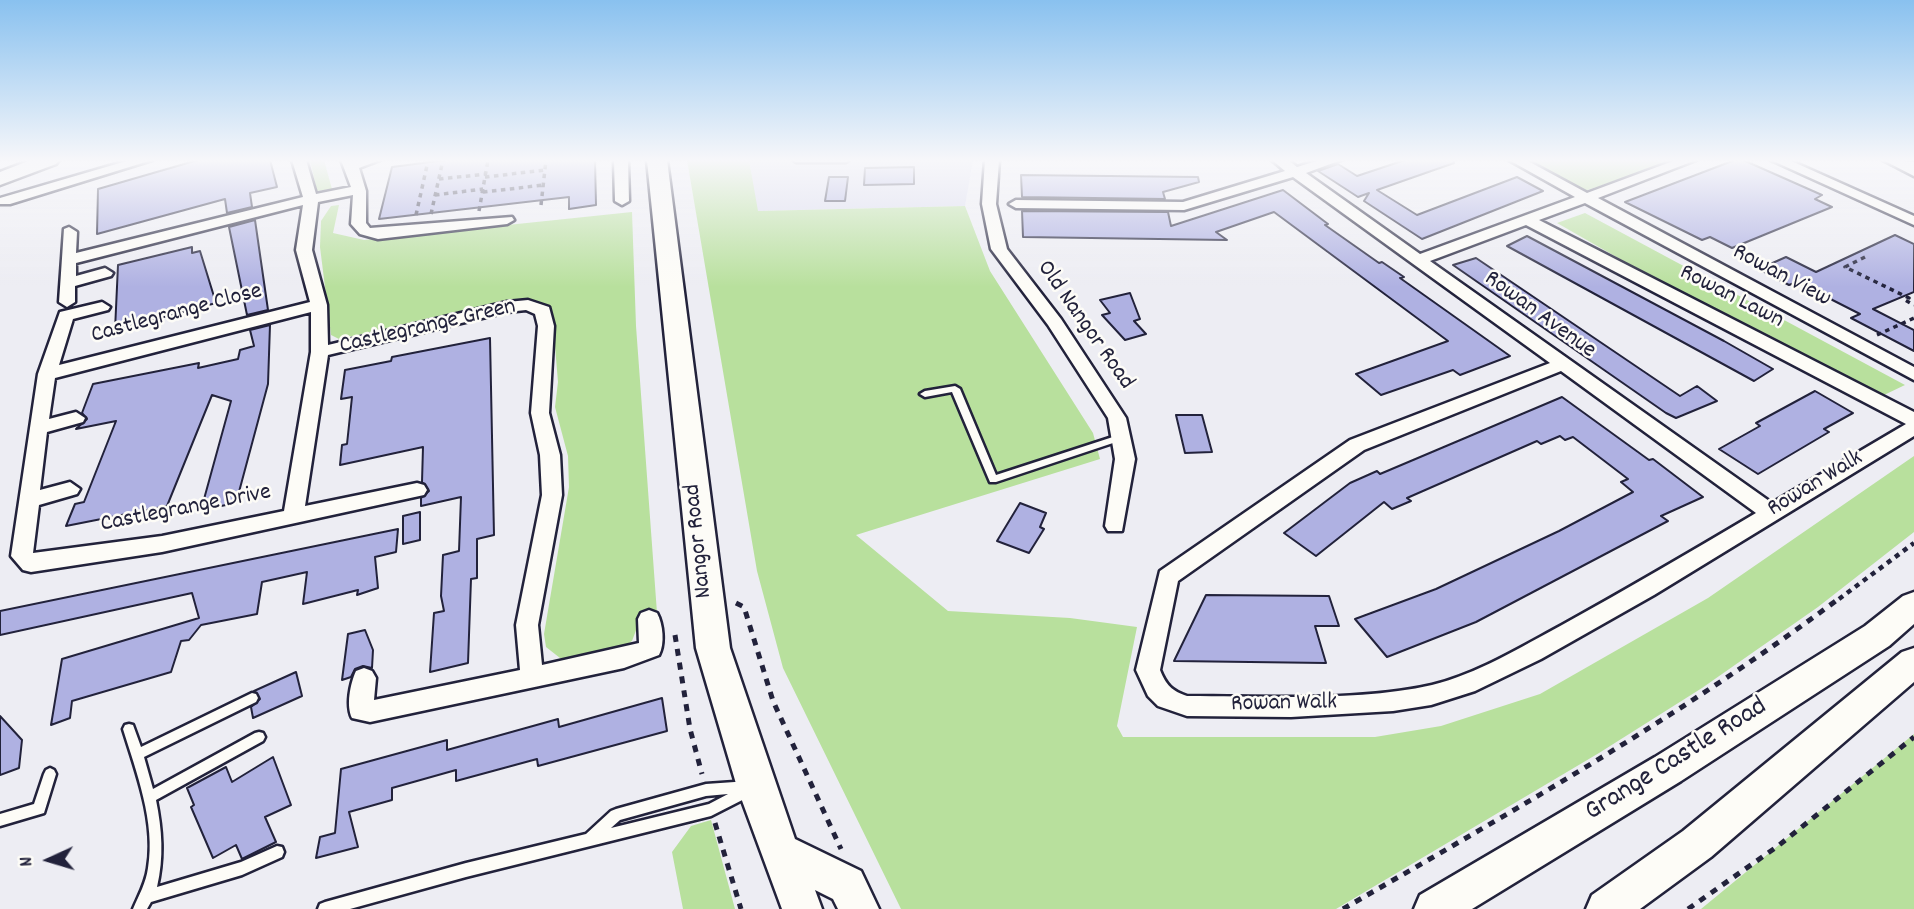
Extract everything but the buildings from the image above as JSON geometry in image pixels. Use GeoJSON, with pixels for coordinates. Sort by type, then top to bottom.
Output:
{"type":"FeatureCollection","features":[{"type":"Feature","properties":{"kind":"main road","name":"Nangor Road"},"geometry":{"type":"LineString","coordinates":[[662,202],[713,648],[756,787],[802,909]]}},
{"type":"Feature","properties":{"kind":"main road","name":"Grange Castle Road"},"geometry":{"type":"LineString","coordinates":[[1434,909],[1668,769],[1877,636],[1914,605]]}},
{"type":"Feature","properties":{"kind":"main road"},"geometry":{"type":"LineString","coordinates":[[1606,909],[1697,844],[1914,662]]}},
{"type":"Feature","properties":{"kind":"main road"},"geometry":{"type":"LineString","coordinates":[[778,851],[847,886],[859,909]]}},
{"type":"Feature","properties":{"kind":"street"},"geometry":{"type":"LineString","coordinates":[[68,260],[299,202]]}},
{"type":"Feature","properties":{"kind":"street"},"geometry":{"type":"LineString","coordinates":[[293,516],[320,352],[319,304],[304,250],[311,202]]}},
{"type":"Feature","properties":{"kind":"street"},"geometry":{"type":"LineString","coordinates":[[360,202],[358,224],[365,231],[378,234],[484,215],[506,220]]}},
{"type":"Feature","properties":{"kind":"street","name":"Old Nangor Road"},"geometry":{"type":"LineString","coordinates":[[989,202],[999,249],[1104,396],[1116,418],[1125,459],[1115,526]]}},
{"type":"Feature","properties":{"kind":"street"},"geometry":{"type":"LineString","coordinates":[[1016,204],[1184,206],[1196,202]]}},
{"type":"Feature","properties":{"kind":"street","name":"Rowan Avenue"},"geometry":{"type":"LineString","coordinates":[[1340,202],[1769,512]]}},
{"type":"Feature","properties":{"kind":"street"},"geometry":{"type":"LineString","coordinates":[[1421,259],[1569,202]]}},
{"type":"Feature","properties":{"kind":"street","name":"Rowan View"},"geometry":{"type":"LineString","coordinates":[[1594,202],[1914,374]]}},
{"type":"Feature","properties":{"kind":"street"},"geometry":{"type":"LineString","coordinates":[[1873,202],[1914,221]]}},
{"type":"Feature","properties":{"kind":"street","name":"Rowan Lawn"},"geometry":{"type":"LineString","coordinates":[[1525,219],[1914,420]]}},
{"type":"Feature","properties":{"kind":"street"},"geometry":{"type":"LineString","coordinates":[[67,302],[69,232]]}},
{"type":"Feature","properties":{"kind":"street"},"geometry":{"type":"LineString","coordinates":[[68,283],[105,273]]}},
{"type":"Feature","properties":{"kind":"street","name":"Castlegrange Close"},"geometry":{"type":"LineString","coordinates":[[47,374],[319,304]]}},
{"type":"Feature","properties":{"kind":"street","name":"Castlegrange Green"},"geometry":{"type":"LineString","coordinates":[[320,352],[507,307],[528,305],[543,311],[546,326],[540,413],[550,455],[551,495],[527,625],[532,678]]}},
{"type":"Feature","properties":{"kind":"street","name":"Castlegrange Close"},"geometry":{"type":"LineString","coordinates":[[35,451],[47,374],[66,316],[102,307]]}},
{"type":"Feature","properties":{"kind":"street","name":"Rowan Walk"},"geometry":{"type":"LineString","coordinates":[[1564,364],[1357,445],[1168,577],[1148,670],[1156,690],[1166,699],[1187,706],[1291,707],[1393,701],[1455,688],[1533,652],[1646,589],[1769,512],[1914,427]]}},
{"type":"Feature","properties":{"kind":"street"},"geometry":{"type":"LineString","coordinates":[[38,428],[76,418]]}},
{"type":"Feature","properties":{"kind":"street","name":"Castlegrange Drive"},"geometry":{"type":"LineString","coordinates":[[35,451],[22,556],[31,564],[162,544],[417,490]]}},
{"type":"Feature","properties":{"kind":"street","name":"Castlegrange Drive"},"geometry":{"type":"LineString","coordinates":[[29,500],[70,489]]}},
{"type":"Feature","properties":{"kind":"street"},"geometry":{"type":"LineString","coordinates":[[364,678],[362,711],[532,678],[625,657],[651,648],[649,619]]}},
{"type":"Feature","properties":{"kind":"lane"},"geometry":{"type":"LineString","coordinates":[[925,394],[955,389],[993,480],[1122,437]]}},
{"type":"Feature","properties":{"kind":"lane"},"geometry":{"type":"LineString","coordinates":[[136,755],[252,698]]}},
{"type":"Feature","properties":{"kind":"lane"},"geometry":{"type":"LineString","coordinates":[[129,729],[148,798],[158,848],[149,896],[140,909]]}},
{"type":"Feature","properties":{"kind":"lane"},"geometry":{"type":"LineString","coordinates":[[148,798],[259,737]]}},
{"type":"Feature","properties":{"kind":"lane"},"geometry":{"type":"LineString","coordinates":[[0,820],[39,809],[50,774]]}},
{"type":"Feature","properties":{"kind":"lane"},"geometry":{"type":"LineString","coordinates":[[325,909],[466,870],[711,810],[756,787]]}},
{"type":"Feature","properties":{"kind":"lane"},"geometry":{"type":"LineString","coordinates":[[589,841],[616,814],[706,790],[756,787]]}},
{"type":"Feature","properties":{"kind":"lane"},"geometry":{"type":"LineString","coordinates":[[149,896],[242,868],[278,852]]}},
{"type":"Feature","properties":{"kind":"path"},"geometry":{"type":"LineString","coordinates":[[415,218],[419,202]]}},
{"type":"Feature","properties":{"kind":"path"},"geometry":{"type":"LineString","coordinates":[[430,217],[433,202]]}},
{"type":"Feature","properties":{"kind":"path"},"geometry":{"type":"LineString","coordinates":[[483,202],[484,215]]}},
{"type":"Feature","properties":{"kind":"path"},"geometry":{"type":"LineString","coordinates":[[1865,257],[1845,267],[1908,297]]}},
{"type":"Feature","properties":{"kind":"path"},"geometry":{"type":"LineString","coordinates":[[1914,294],[1905,300],[1914,305]]}},
{"type":"Feature","properties":{"kind":"path"},"geometry":{"type":"LineString","coordinates":[[1879,334],[1914,318]]}},
{"type":"Feature","properties":{"kind":"path"},"geometry":{"type":"LineString","coordinates":[[1343,909],[1585,770],[1754,662],[1914,543]]}},
{"type":"Feature","properties":{"kind":"path"},"geometry":{"type":"LineString","coordinates":[[744,607],[762,670],[790,745],[847,862]]}},
{"type":"Feature","properties":{"kind":"path"},"geometry":{"type":"LineString","coordinates":[[1688,909],[1778,846],[1914,737]]}},
{"type":"Feature","properties":{"kind":"shaded area"},"geometry":{"type":"Polygon","coordinates":[[[756,202],[966,202],[965,206],[757,211],[756,202]]]}},
{"type":"Feature","properties":{"kind":"green space"},"geometry":{"type":"Polygon","coordinates":[[[694,202],[756,202],[758,211],[965,206],[990,271],[1093,433],[1100,459],[856,535],[948,611],[1070,618],[1137,627],[1117,726],[1123,737],[1375,737],[1441,726],[1540,694],[1708,598],[1914,456],[1914,532],[1818,607],[1702,688],[1599,753],[1336,909],[901,909],[783,668],[757,571],[694,202]]]}},
{"type":"Feature","properties":{"kind":"green space"},"geometry":{"type":"Polygon","coordinates":[[[339,205],[333,233],[364,240],[632,212],[636,326],[657,613],[641,617],[632,641],[623,647],[571,660],[560,658],[546,647],[544,634],[569,487],[568,456],[555,407],[558,382],[552,310],[536,303],[509,303],[339,339],[331,335],[320,247],[321,221],[331,206],[339,205]]]}},
{"type":"Feature","properties":{"kind":"green space"},"geometry":{"type":"Polygon","coordinates":[[[1585,213],[1905,385],[1884,395],[1627,263],[1557,223],[1585,213]]]}},
{"type":"Feature","properties":{"kind":"green space"},"geometry":{"type":"Polygon","coordinates":[[[1914,734],[1914,909],[1701,909],[1914,734]]]}},
{"type":"Feature","properties":{"kind":"green space"},"geometry":{"type":"Polygon","coordinates":[[[711,820],[735,909],[683,909],[672,852],[691,826],[711,820]]]}}]}
